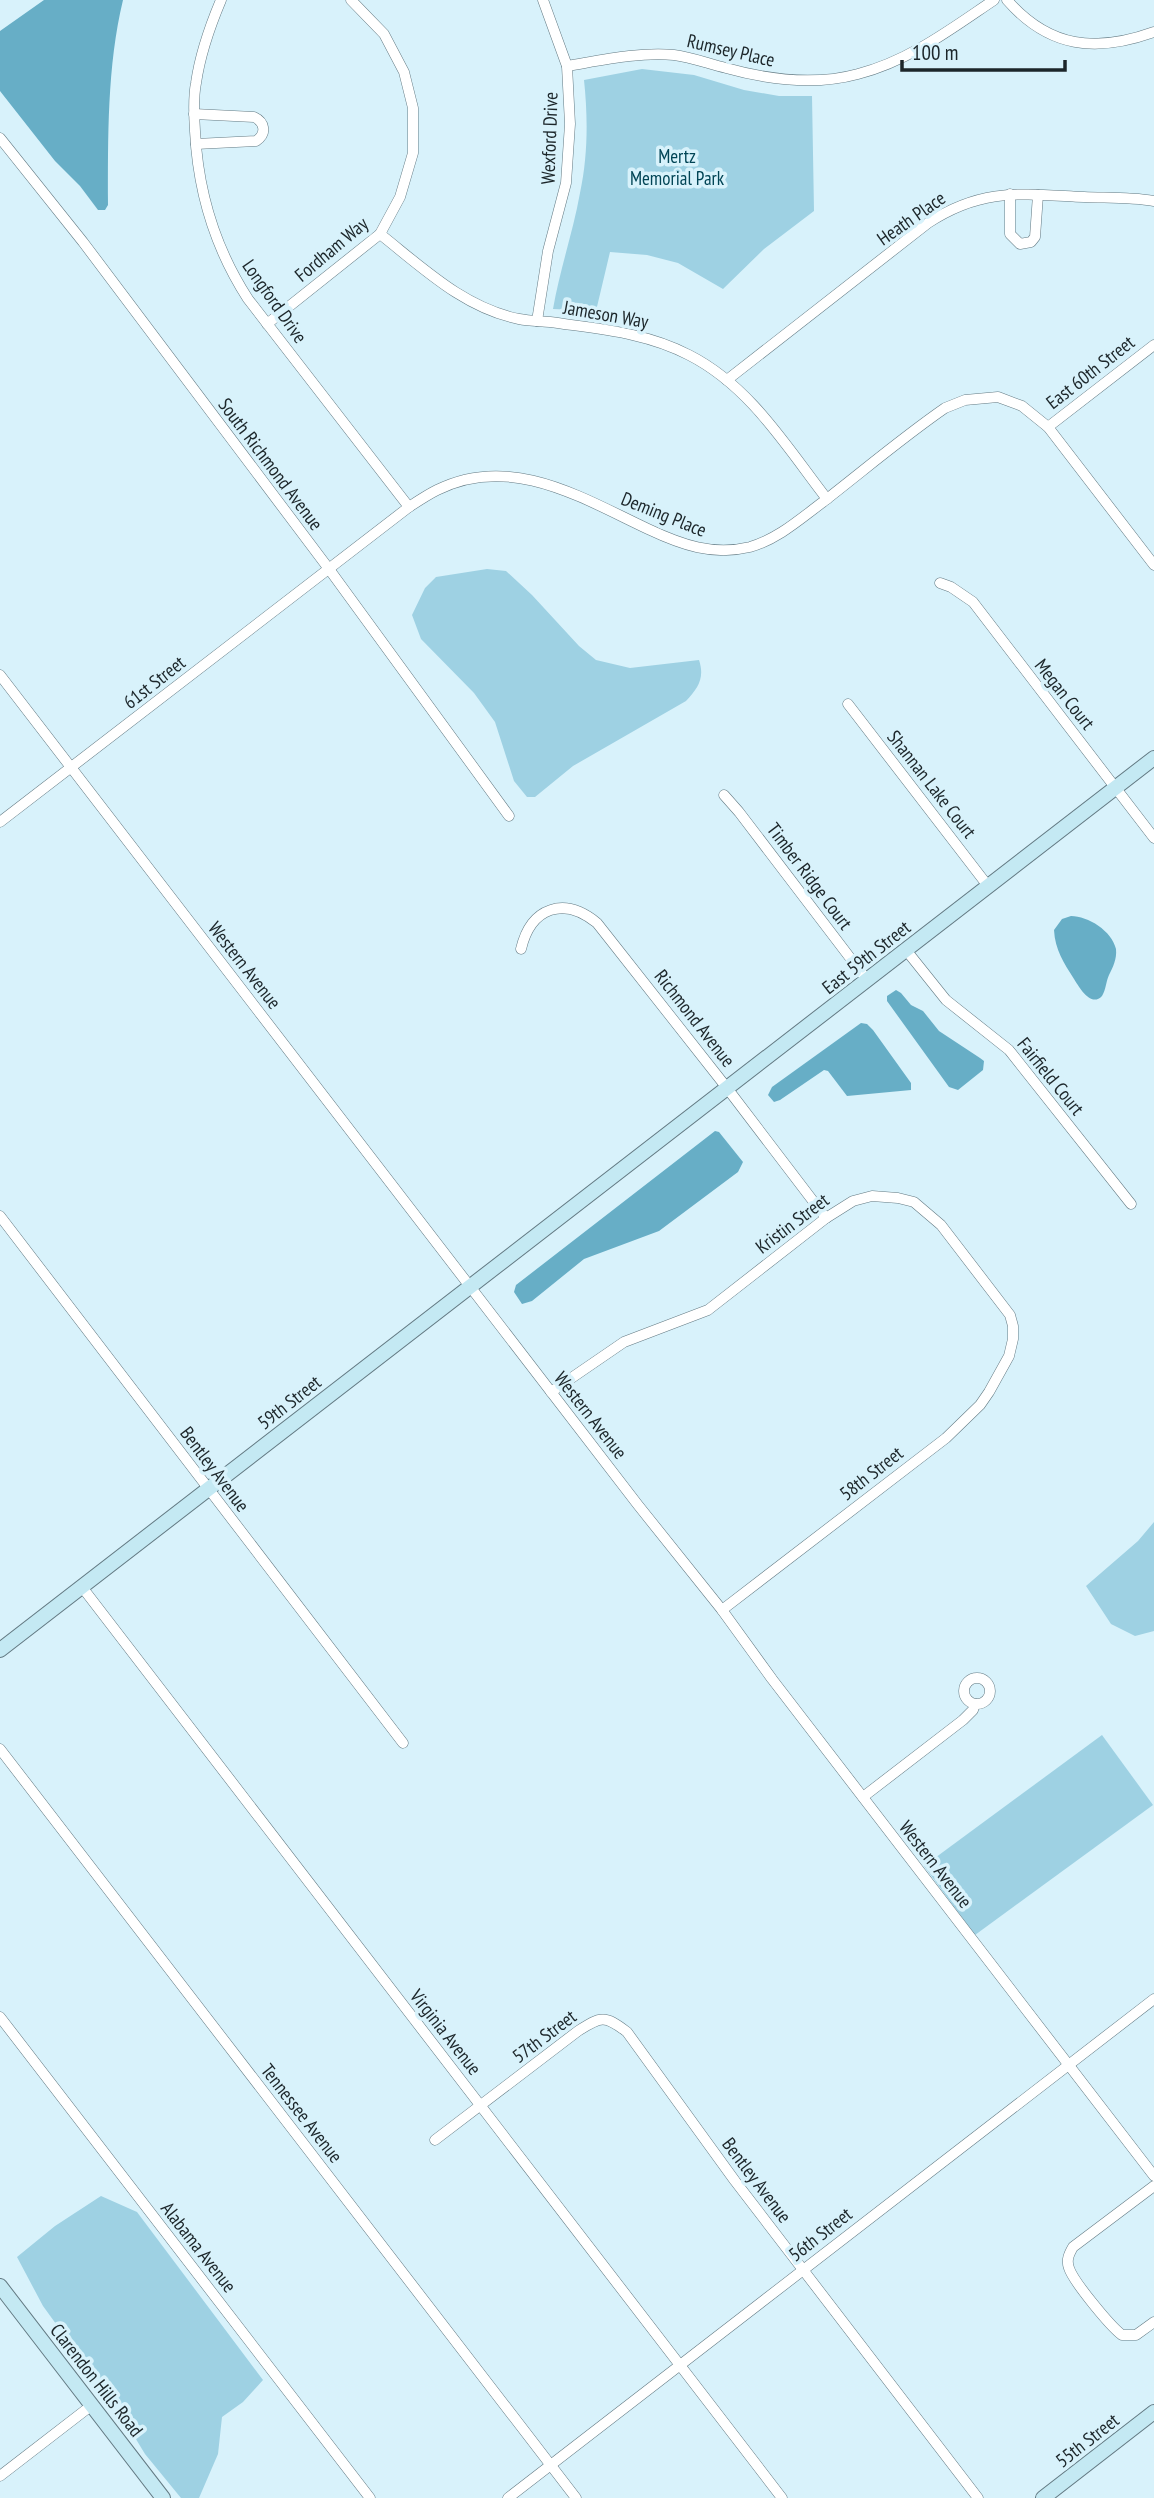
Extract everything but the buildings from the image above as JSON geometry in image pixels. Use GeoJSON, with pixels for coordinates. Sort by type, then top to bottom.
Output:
{"type":"FeatureCollection","features":[{"type":"Feature","properties":{"kind":"street","name":"Longford Drive"},"geometry":{"type":"LineString","coordinates":[[221,0],[210,28],[196,83],[194,114],[205,202],[213,232],[239,284],[267,324],[409,506]]}},
{"type":"Feature","properties":{"kind":"street","name":"Fordham Way"},"geometry":{"type":"LineString","coordinates":[[267,324],[380,234],[400,197],[413,153],[413,108],[404,72],[377,25],[351,0]]}},
{"type":"Feature","properties":{"kind":"street","name":"Wexford Drive"},"geometry":{"type":"LineString","coordinates":[[537,321],[548,251],[566,183],[570,124],[568,66],[543,0]]}},
{"type":"Feature","properties":{"kind":"street","name":"Rumsey Place"},"geometry":{"type":"LineString","coordinates":[[568,66],[623,56],[677,55],[770,79],[833,79],[857,75],[901,59],[994,0]]}},
{"type":"Feature","properties":{"kind":"street"},"geometry":{"type":"LineString","coordinates":[[1007,0],[1034,26],[1081,44],[1097,46],[1117,43],[1154,32]]}},
{"type":"Feature","properties":{"kind":"street"},"geometry":{"type":"LineString","coordinates":[[194,114],[254,117],[261,121],[264,128],[262,136],[256,141],[196,144]]}},
{"type":"Feature","properties":{"kind":"street","name":"South Richmond Avenue"},"geometry":{"type":"LineString","coordinates":[[0,138],[83,242],[509,816]]}},
{"type":"Feature","properties":{"kind":"street"},"geometry":{"type":"LineString","coordinates":[[1010,194],[1010,234],[1020,244],[1031,242],[1035,237],[1038,195]]}},
{"type":"Feature","properties":{"kind":"street","name":"Heath Place"},"geometry":{"type":"LineString","coordinates":[[727,380],[940,216],[984,197],[1010,194],[1154,201]]}},
{"type":"Feature","properties":{"kind":"street","name":"Jameson Way"},"geometry":{"type":"LineString","coordinates":[[380,234],[464,298],[501,314],[520,320],[626,332],[653,339],[690,355],[727,380],[751,401],[827,499]]}},
{"type":"Feature","properties":{"kind":"street","name":"East 60th Street"},"geometry":{"type":"LineString","coordinates":[[1048,427],[1154,345]]}},
{"type":"Feature","properties":{"kind":"street","name":"Deming Place"},"geometry":{"type":"LineString","coordinates":[[328,569],[409,506],[437,490],[466,480],[489,477],[526,478],[568,492],[677,542],[704,551],[753,546],[770,540],[827,499],[939,412],[965,400],[998,397],[1022,406],[1048,427],[1154,565]]}},
{"type":"Feature","properties":{"kind":"street","name":"61st Street"},"geometry":{"type":"LineString","coordinates":[[0,822],[328,569]]}},
{"type":"Feature","properties":{"kind":"street","name":"Megan Court"},"geometry":{"type":"LineString","coordinates":[[940,583],[951,587],[972,602],[1154,838]]}},
{"type":"Feature","properties":{"kind":"street","name":"Western Avenue"},"geometry":{"type":"LineString","coordinates":[[0,675],[551,1392],[722,1610],[1154,2176]]}},
{"type":"Feature","properties":{"kind":"street","name":"Shannan Lake Court"},"geometry":{"type":"LineString","coordinates":[[848,704],[988,886]]}},
{"type":"Feature","properties":{"kind":"street","name":"East 59th Street"},"geometry":{"type":"LineString","coordinates":[[601,1185],[1154,758]]}},
{"type":"Feature","properties":{"kind":"street","name":"Timber Ridge Court"},"geometry":{"type":"LineString","coordinates":[[724,795],[867,980]]}},
{"type":"Feature","properties":{"kind":"street","name":"Richmond Avenue"},"geometry":{"type":"LineString","coordinates":[[521,949],[525,934],[542,912],[571,909],[585,914],[597,923],[825,1218]]}},
{"type":"Feature","properties":{"kind":"street","name":"Fairfield Court"},"geometry":{"type":"LineString","coordinates":[[906,950],[946,1000],[1009,1050],[1131,1205]]}},
{"type":"Feature","properties":{"kind":"street","name":"59th Street"},"geometry":{"type":"LineString","coordinates":[[0,1650],[601,1185]]}},
{"type":"Feature","properties":{"kind":"street","name":"Kristin Street"},"geometry":{"type":"LineString","coordinates":[[551,1392],[624,1342],[708,1310],[825,1218],[853,1201],[872,1196],[914,1202],[942,1224],[1010,1315],[1013,1339]]}},
{"type":"Feature","properties":{"kind":"street","name":"Bentley Avenue"},"geometry":{"type":"LineString","coordinates":[[0,1216],[403,1743]]}},
{"type":"Feature","properties":{"kind":"street","name":"58th Street"},"geometry":{"type":"LineString","coordinates":[[722,1610],[961,1424],[989,1392],[1009,1356],[1013,1339]]}},
{"type":"Feature","properties":{"kind":"street","name":"Virginia Avenue"},"geometry":{"type":"LineString","coordinates":[[82,1587],[782,2498]]}},
{"type":"Feature","properties":{"kind":"street"},"geometry":{"type":"LineString","coordinates":[[863,1797],[963,1720],[975,1704]]}},
{"type":"Feature","properties":{"kind":"street","name":"Tennessee Avenue"},"geometry":{"type":"LineString","coordinates":[[0,1749],[576,2498]]}},
{"type":"Feature","properties":{"kind":"street","name":"56th Street"},"geometry":{"type":"LineString","coordinates":[[508,2498],[1154,1999]]}},
{"type":"Feature","properties":{"kind":"street","name":"Alabama Avenue"},"geometry":{"type":"LineString","coordinates":[[0,2017],[370,2498]]}},
{"type":"Feature","properties":{"kind":"street","name":"57th Street"},"geometry":{"type":"LineString","coordinates":[[435,2140],[578,2031],[602,2018],[610,2019]]}},
{"type":"Feature","properties":{"kind":"street","name":"Bentley Avenue"},"geometry":{"type":"LineString","coordinates":[[610,2019],[627,2032],[719,2159],[978,2498]]}},
{"type":"Feature","properties":{"kind":"street"},"geometry":{"type":"LineString","coordinates":[[1154,2186],[1073,2247],[1068,2256],[1068,2264],[1070,2271],[1122,2335],[1136,2334],[1154,2322]]}},
{"type":"Feature","properties":{"kind":"street","name":"Clarendon Hills Road"},"geometry":{"type":"LineString","coordinates":[[0,2286],[163,2498]]}},
{"type":"Feature","properties":{"kind":"street"},"geometry":{"type":"LineString","coordinates":[[0,2476],[92,2405]]}},
{"type":"Feature","properties":{"kind":"street","name":"55th Street"},"geometry":{"type":"LineString","coordinates":[[1043,2498],[1154,2413]]}},
{"type":"Feature","properties":{"kind":"green space","name":"Mertz Memorial Park"},"geometry":{"type":"Polygon","coordinates":[[[642,69],[694,75],[744,90],[779,96],[812,96],[814,211],[764,249],[723,289],[678,263],[647,255],[610,252],[596,311],[553,309],[585,165],[587,122],[584,80],[642,69]]]}},
{"type":"Feature","properties":{"kind":"green space"},"geometry":{"type":"Polygon","coordinates":[[[487,569],[506,571],[596,660],[630,668],[699,660],[701,677],[697,687],[686,701],[573,766],[535,797],[527,797],[514,781],[495,722],[474,693],[421,639],[412,615],[425,588],[436,577],[487,569]]]}},
{"type":"Feature","properties":{"kind":"green space"},"geometry":{"type":"Polygon","coordinates":[[[1154,1522],[1154,1631],[1135,1636],[1111,1624],[1086,1586],[1138,1541],[1154,1522]]]}},
{"type":"Feature","properties":{"kind":"green space"},"geometry":{"type":"Polygon","coordinates":[[[1102,1735],[1153,1805],[975,1935],[924,1866],[1102,1735]]]}},
{"type":"Feature","properties":{"kind":"green space"},"geometry":{"type":"Polygon","coordinates":[[[101,2196],[137,2212],[263,2380],[243,2402],[222,2417],[218,2454],[199,2498],[181,2498],[145,2454],[117,2408],[43,2306],[17,2257],[55,2226],[101,2196]]]}},
{"type":"Feature","properties":{"kind":"shaded area"},"geometry":{"type":"Polygon","coordinates":[[[44,0],[123,0],[111,76],[108,205],[105,210],[98,210],[0,91],[0,31],[44,0]]]}},
{"type":"Feature","properties":{"kind":"shaded area"},"geometry":{"type":"Polygon","coordinates":[[[1071,916],[1098,926],[1114,942],[1115,960],[1102,996],[1098,999],[1090,998],[1082,991],[1058,950],[1054,930],[1062,919],[1071,916]]]}},
{"type":"Feature","properties":{"kind":"shaded area"},"geometry":{"type":"Polygon","coordinates":[[[896,990],[911,1005],[923,1011],[939,1031],[984,1061],[983,1070],[958,1090],[949,1087],[887,1001],[887,996],[896,990]]]}},
{"type":"Feature","properties":{"kind":"shaded area"},"geometry":{"type":"Polygon","coordinates":[[[861,1023],[867,1024],[873,1030],[911,1083],[911,1090],[847,1096],[828,1071],[824,1070],[780,1100],[774,1102],[768,1095],[772,1087],[861,1023]]]}},
{"type":"Feature","properties":{"kind":"shaded area"},"geometry":{"type":"Polygon","coordinates":[[[715,1131],[719,1132],[743,1162],[738,1172],[659,1231],[584,1259],[532,1301],[522,1304],[514,1292],[516,1285],[715,1131]]]}}]}
